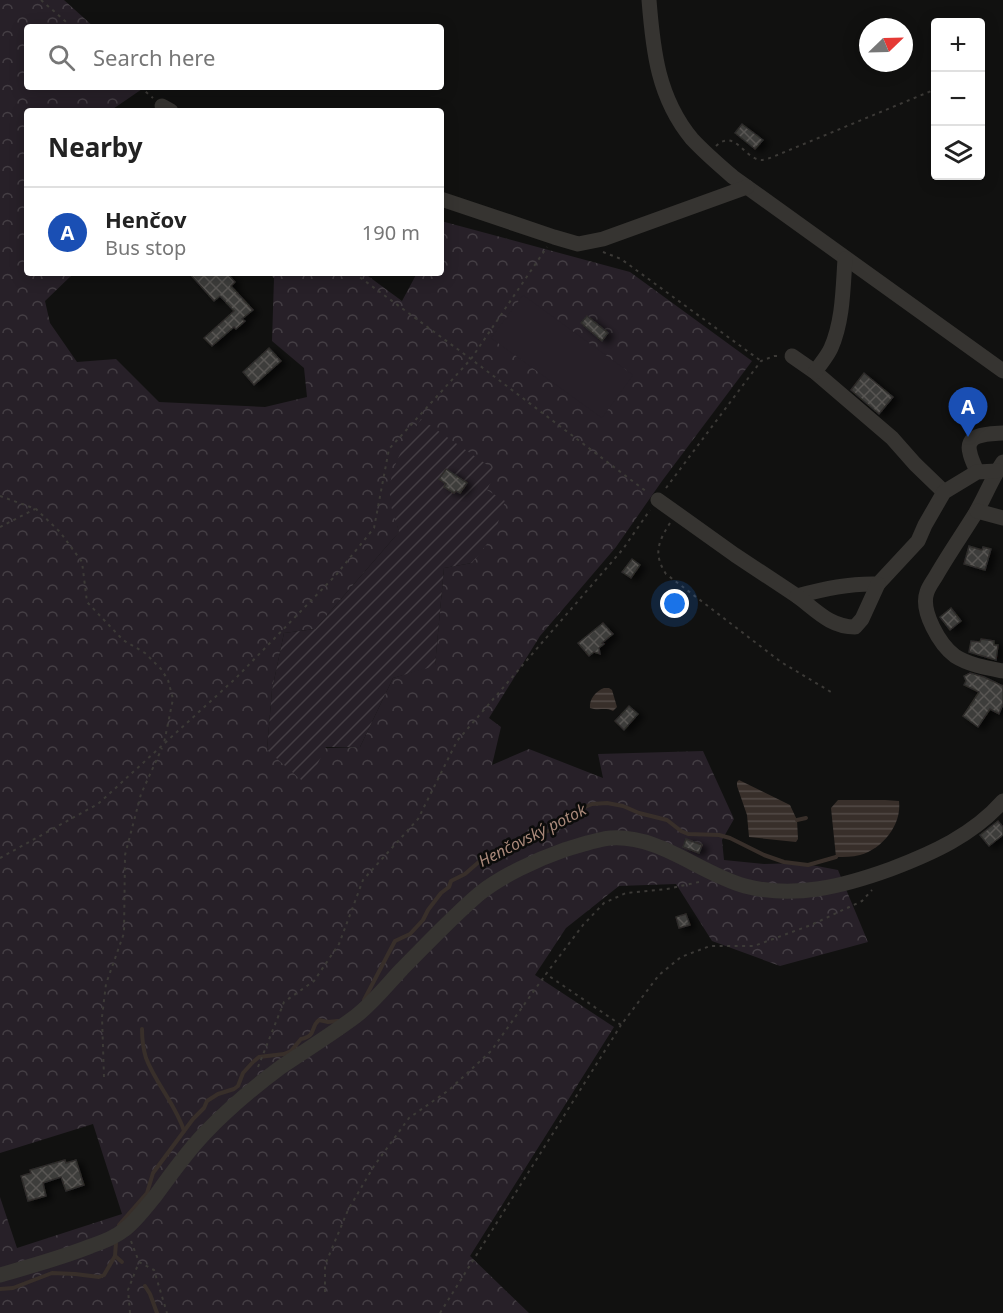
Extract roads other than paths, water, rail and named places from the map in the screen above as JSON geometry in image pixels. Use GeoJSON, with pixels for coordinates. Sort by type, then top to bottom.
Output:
{"type":"FeatureCollection","features":[{"type":"Feature","properties":{"kind":"street"},"geometry":{"type":"LineString","coordinates":[[649,0],[653,42],[662,85],[681,123],[707,154],[732,177],[1003,371]]}},
{"type":"Feature","properties":{"kind":"street"},"geometry":{"type":"LineString","coordinates":[[444,200],[578,243],[603,239],[747,187]]}},
{"type":"Feature","properties":{"kind":"street"},"geometry":{"type":"LineString","coordinates":[[814,372],[830,351],[837,332],[845,259]]}},
{"type":"Feature","properties":{"kind":"street"},"geometry":{"type":"LineString","coordinates":[[792,356],[892,438],[944,492]]}},
{"type":"Feature","properties":{"kind":"street"},"geometry":{"type":"LineString","coordinates":[[977,472],[969,445],[974,438],[987,433],[1003,433]]}},
{"type":"Feature","properties":{"kind":"street"},"geometry":{"type":"LineString","coordinates":[[658,500],[834,624],[855,627],[862,619],[878,584],[918,541],[944,492],[977,472],[1000,466]]}},
{"type":"Feature","properties":{"kind":"street"},"geometry":{"type":"LineString","coordinates":[[1000,466],[977,511],[926,594],[927,612],[939,637],[948,649],[970,663],[1003,671]]}},
{"type":"Feature","properties":{"kind":"street"},"geometry":{"type":"LineString","coordinates":[[977,511],[1003,518]]}},
{"type":"Feature","properties":{"kind":"street"},"geometry":{"type":"LineString","coordinates":[[797,596],[830,587],[878,584]]}},
{"type":"Feature","properties":{"kind":"street"},"geometry":{"type":"LineString","coordinates":[[0,1275],[64,1257],[111,1238],[124,1230],[147,1206],[203,1135],[249,1092],[358,1015],[450,920],[481,892],[514,872],[564,850],[607,838],[635,839],[654,844],[720,877],[745,886],[771,891],[807,891],[855,882],[947,846],[975,827],[1003,801]]}},
{"type":"Feature","properties":{"kind":"waterway","name":"Henčovský potok"},"geometry":{"type":"LineString","coordinates":[[364,1000],[395,941],[410,934],[423,920],[441,893],[449,887],[451,881],[465,874],[488,854],[548,831],[577,817],[585,807],[592,804],[607,803],[623,806],[639,813],[667,820],[688,834],[719,835],[730,838],[784,862],[808,865],[836,857]]}},
{"type":"Feature","properties":{"kind":"waterway"},"geometry":{"type":"LineString","coordinates":[[797,820],[806,818]]}},
{"type":"Feature","properties":{"kind":"waterway","name":"Henčovský potok"},"geometry":{"type":"LineString","coordinates":[[119,1225],[147,1193],[153,1173],[193,1119],[204,1108],[207,1101],[238,1086],[243,1073],[259,1057],[291,1051],[301,1039],[311,1034],[319,1020],[338,1021]]}},
{"type":"Feature","properties":{"kind":"waterway"},"geometry":{"type":"LineString","coordinates":[[142,1029],[146,1058],[184,1131]]}},
{"type":"Feature","properties":{"kind":"waterway","name":"Henčovský potok"},"geometry":{"type":"LineString","coordinates":[[0,1289],[13,1288],[52,1273],[99,1277],[104,1275],[115,1256],[116,1242]]}},
{"type":"Feature","properties":{"kind":"waterway"},"geometry":{"type":"LineString","coordinates":[[115,1256],[122,1262]]}},
{"type":"Feature","properties":{"kind":"waterway"},"geometry":{"type":"LineString","coordinates":[[145,1286],[157,1313]]}},
{"type":"Feature","properties":{"kind":"place","name":"Henčov"},"geometry":{"type":"Point","coordinates":[968,437]}}]}
